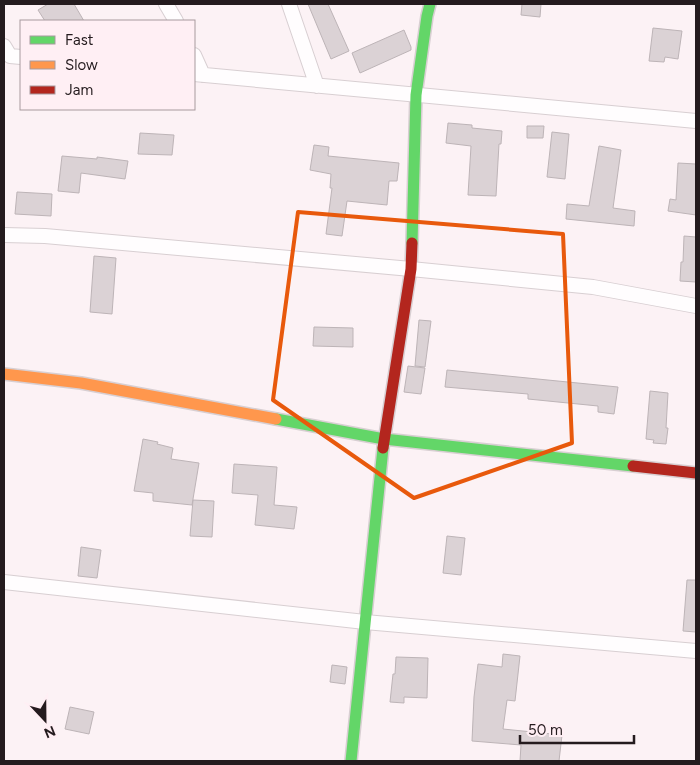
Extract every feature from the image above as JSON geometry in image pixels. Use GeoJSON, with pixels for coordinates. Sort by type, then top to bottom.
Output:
{"type":"FeatureCollection","features":[{"type":"Feature","properties":{"kind":"street"},"geometry":{"type":"LineString","coordinates":[[166,4],[175,20]]}},
{"type":"Feature","properties":{"kind":"street"},"geometry":{"type":"LineString","coordinates":[[289,4],[317,86]]}},
{"type":"Feature","properties":{"kind":"street"},"geometry":{"type":"LineString","coordinates":[[350,761],[384,439],[411,269],[416,95],[430,4]]}},
{"type":"Feature","properties":{"kind":"street"},"geometry":{"type":"LineString","coordinates":[[195,60],[198,74],[696,121]]}},
{"type":"Feature","properties":{"kind":"street"},"geometry":{"type":"LineString","coordinates":[[4,234],[45,236],[411,269],[593,288],[696,306]]}},
{"type":"Feature","properties":{"kind":"street"},"geometry":{"type":"LineString","coordinates":[[4,374],[81,383],[384,439],[696,473]]}},
{"type":"Feature","properties":{"kind":"street"},"geometry":{"type":"LineString","coordinates":[[4,582],[365,622],[696,651]]}},
{"type":"Feature","properties":{"kind":"highlighted area"},"geometry":{"type":"Polygon","coordinates":[[[298,212],[563,234],[572,443],[414,498],[273,400],[298,212]]]}},
{"type":"Feature","properties":{"kind":"building"},"geometry":{"type":"Polygon","coordinates":[[[48,4],[74,4],[83,20],[44,20],[38,10],[48,4]]]}},
{"type":"Feature","properties":{"kind":"building"},"geometry":{"type":"Polygon","coordinates":[[[308,4],[328,4],[349,51],[331,59],[308,4]]]}},
{"type":"Feature","properties":{"kind":"building"},"geometry":{"type":"Polygon","coordinates":[[[522,4],[541,4],[540,17],[521,15],[522,4]]]}},
{"type":"Feature","properties":{"kind":"building"},"geometry":{"type":"Polygon","coordinates":[[[653,28],[682,31],[678,59],[665,57],[664,62],[649,61],[653,28]]]}},
{"type":"Feature","properties":{"kind":"building"},"geometry":{"type":"Polygon","coordinates":[[[404,30],[411,50],[360,73],[352,53],[404,30]]]}},
{"type":"Feature","properties":{"kind":"building"},"geometry":{"type":"Polygon","coordinates":[[[448,123],[472,125],[472,128],[502,131],[501,144],[499,144],[496,196],[468,195],[471,146],[446,143],[448,123]]]}},
{"type":"Feature","properties":{"kind":"building"},"geometry":{"type":"Polygon","coordinates":[[[527,126],[544,126],[543,138],[527,138],[527,126]]]}},
{"type":"Feature","properties":{"kind":"building"},"geometry":{"type":"Polygon","coordinates":[[[552,132],[569,134],[565,179],[547,177],[552,132]]]}},
{"type":"Feature","properties":{"kind":"building"},"geometry":{"type":"Polygon","coordinates":[[[140,133],[174,135],[172,155],[138,154],[140,133]]]}},
{"type":"Feature","properties":{"kind":"building"},"geometry":{"type":"Polygon","coordinates":[[[314,145],[329,147],[328,156],[399,163],[397,181],[389,181],[387,205],[347,201],[342,236],[326,234],[332,188],[330,188],[331,174],[310,170],[314,145]]]}},
{"type":"Feature","properties":{"kind":"building"},"geometry":{"type":"Polygon","coordinates":[[[599,146],[621,150],[613,208],[635,211],[634,226],[566,219],[567,204],[589,206],[599,146]]]}},
{"type":"Feature","properties":{"kind":"building"},"geometry":{"type":"Polygon","coordinates":[[[62,156],[97,159],[97,157],[128,161],[125,179],[81,173],[79,193],[58,191],[62,156]]]}},
{"type":"Feature","properties":{"kind":"building"},"geometry":{"type":"Polygon","coordinates":[[[678,163],[696,164],[696,215],[668,211],[670,199],[676,200],[678,163]]]}},
{"type":"Feature","properties":{"kind":"building"},"geometry":{"type":"Polygon","coordinates":[[[17,192],[52,194],[51,216],[15,214],[17,192]]]}},
{"type":"Feature","properties":{"kind":"building"},"geometry":{"type":"Polygon","coordinates":[[[684,236],[696,237],[696,282],[680,281],[684,236]]]}},
{"type":"Feature","properties":{"kind":"building"},"geometry":{"type":"Polygon","coordinates":[[[94,256],[116,258],[112,314],[90,312],[94,256]]]}},
{"type":"Feature","properties":{"kind":"building"},"geometry":{"type":"Polygon","coordinates":[[[419,320],[431,321],[425,367],[415,366],[419,320]]]}},
{"type":"Feature","properties":{"kind":"building"},"geometry":{"type":"Polygon","coordinates":[[[314,327],[353,328],[353,347],[313,346],[314,327]]]}},
{"type":"Feature","properties":{"kind":"building"},"geometry":{"type":"Polygon","coordinates":[[[408,366],[425,368],[421,394],[404,392],[408,366]]]}},
{"type":"Feature","properties":{"kind":"building"},"geometry":{"type":"Polygon","coordinates":[[[447,370],[618,387],[614,414],[598,412],[598,406],[528,399],[528,394],[445,387],[447,370]]]}},
{"type":"Feature","properties":{"kind":"building"},"geometry":{"type":"Polygon","coordinates":[[[650,391],[668,393],[666,444],[653,443],[654,440],[646,439],[650,391]]]}},
{"type":"Feature","properties":{"kind":"building"},"geometry":{"type":"Polygon","coordinates":[[[143,439],[173,448],[171,459],[199,463],[192,505],[153,501],[153,493],[134,491],[143,439]]]}},
{"type":"Feature","properties":{"kind":"building"},"geometry":{"type":"Polygon","coordinates":[[[234,464],[277,467],[274,505],[297,507],[294,529],[255,525],[258,495],[232,493],[234,464]]]}},
{"type":"Feature","properties":{"kind":"building"},"geometry":{"type":"Polygon","coordinates":[[[193,500],[214,501],[212,537],[190,536],[193,500]]]}},
{"type":"Feature","properties":{"kind":"building"},"geometry":{"type":"Polygon","coordinates":[[[447,536],[465,538],[461,575],[443,573],[447,536]]]}},
{"type":"Feature","properties":{"kind":"building"},"geometry":{"type":"Polygon","coordinates":[[[81,547],[101,550],[97,578],[78,576],[81,547]]]}},
{"type":"Feature","properties":{"kind":"building"},"geometry":{"type":"Polygon","coordinates":[[[687,580],[696,580],[696,632],[683,631],[687,580]]]}},
{"type":"Feature","properties":{"kind":"building"},"geometry":{"type":"Polygon","coordinates":[[[503,654],[520,656],[515,701],[507,700],[503,729],[562,735],[559,761],[520,761],[521,745],[472,741],[478,664],[502,667],[503,654]]]}},
{"type":"Feature","properties":{"kind":"building"},"geometry":{"type":"Polygon","coordinates":[[[396,657],[428,658],[427,698],[404,697],[404,703],[390,702],[396,657]]]}},
{"type":"Feature","properties":{"kind":"building"},"geometry":{"type":"Polygon","coordinates":[[[332,665],[347,667],[345,684],[330,682],[332,665]]]}},
{"type":"Feature","properties":{"kind":"building"},"geometry":{"type":"Polygon","coordinates":[[[70,707],[94,712],[89,734],[65,729],[70,707]]]}},
{"type":"Feature","properties":{"kind":"traffic: fast"},"geometry":{"type":"LineString","coordinates":[[412,243],[416,95],[430,4]]}},
{"type":"Feature","properties":{"kind":"traffic: fast"},"geometry":{"type":"LineString","coordinates":[[276,419],[384,439],[633,466]]}},
{"type":"Feature","properties":{"kind":"traffic: fast"},"geometry":{"type":"LineString","coordinates":[[351,761],[383,448]]}},
{"type":"Feature","properties":{"kind":"traffic: slow"},"geometry":{"type":"LineString","coordinates":[[4,374],[81,383],[276,419]]}},
{"type":"Feature","properties":{"kind":"traffic: jam"},"geometry":{"type":"LineString","coordinates":[[383,448],[411,269],[412,243]]}},
{"type":"Feature","properties":{"kind":"traffic: jam"},"geometry":{"type":"LineString","coordinates":[[633,466],[696,473]]}}]}
